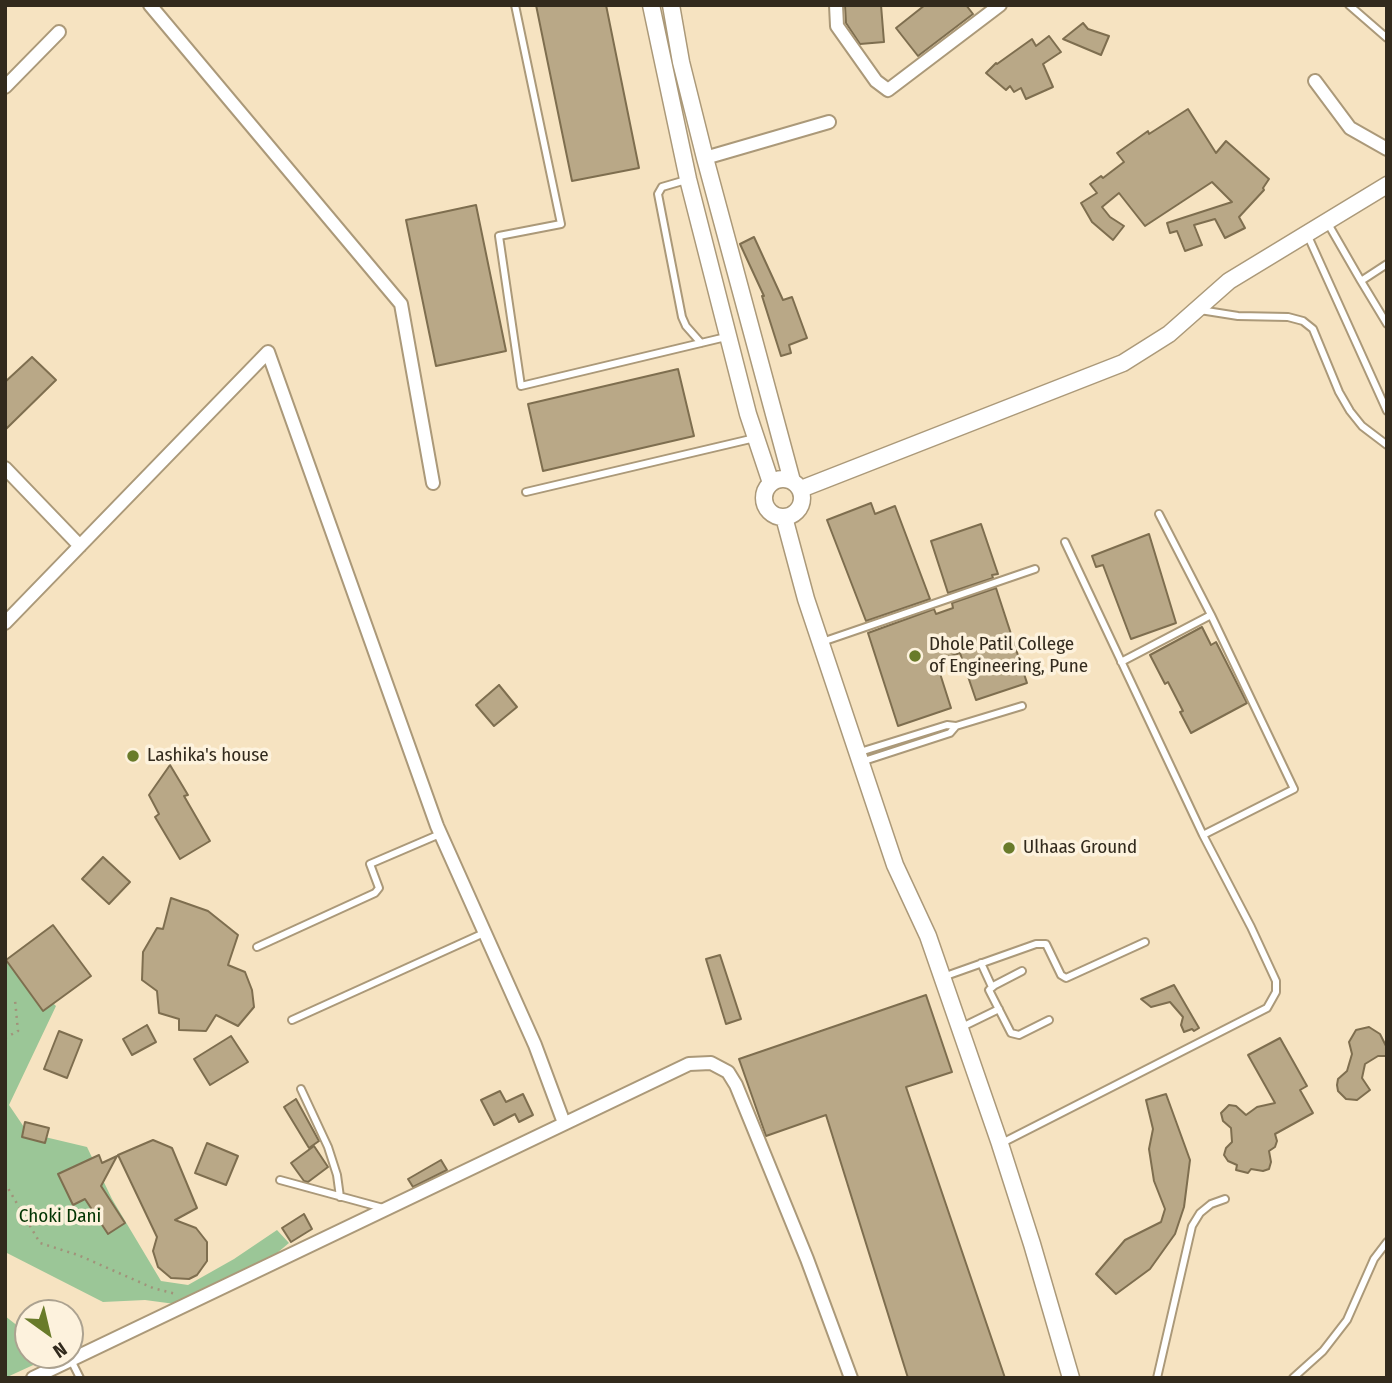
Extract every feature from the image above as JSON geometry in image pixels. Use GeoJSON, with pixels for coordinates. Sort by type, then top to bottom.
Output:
{"type":"FeatureCollection","features":[{"type":"Feature","properties":{"kind":"street"},"geometry":{"type":"LineString","coordinates":[[150,5],[401,304],[433,483]]}},
{"type":"Feature","properties":{"kind":"street"},"geometry":{"type":"LineString","coordinates":[[651,5],[688,179],[755,438],[771,483]]}},
{"type":"Feature","properties":{"kind":"street"},"geometry":{"type":"LineString","coordinates":[[671,5],[681,62],[705,158],[796,485],[802,496],[795,513],[784,517],[771,514],[764,503],[765,491],[771,483],[780,479],[796,485],[1123,363],[1169,334],[1229,281],[1387,185]]}},
{"type":"Feature","properties":{"kind":"street"},"geometry":{"type":"LineString","coordinates":[[836,5],[837,26],[876,81],[888,90],[1000,5]]}},
{"type":"Feature","properties":{"kind":"street"},"geometry":{"type":"LineString","coordinates":[[5,88],[59,32]]}},
{"type":"Feature","properties":{"kind":"street"},"geometry":{"type":"LineString","coordinates":[[1315,81],[1350,128],[1387,149]]}},
{"type":"Feature","properties":{"kind":"street"},"geometry":{"type":"LineString","coordinates":[[705,158],[829,122]]}},
{"type":"Feature","properties":{"kind":"street"},"geometry":{"type":"LineString","coordinates":[[5,623],[268,352],[440,834],[534,1045],[564,1124]]}},
{"type":"Feature","properties":{"kind":"street"},"geometry":{"type":"LineString","coordinates":[[5,468],[80,546]]}},
{"type":"Feature","properties":{"kind":"street"},"geometry":{"type":"LineString","coordinates":[[784,517],[806,598],[895,865],[928,936],[1000,1144],[1071,1378]]}},
{"type":"Feature","properties":{"kind":"street"},"geometry":{"type":"LineString","coordinates":[[84,1354],[690,1063],[711,1063],[728,1072],[736,1085],[807,1259],[851,1378]]}},
{"type":"Feature","properties":{"kind":"street"},"geometry":{"type":"LineString","coordinates":[[33,1378],[52,1369]]}},
{"type":"Feature","properties":{"kind":"lane"},"geometry":{"type":"LineString","coordinates":[[515,5],[561,223],[499,236],[521,386],[728,337]]}},
{"type":"Feature","properties":{"kind":"lane"},"geometry":{"type":"LineString","coordinates":[[1349,5],[1387,38]]}},
{"type":"Feature","properties":{"kind":"lane"},"geometry":{"type":"LineString","coordinates":[[688,179],[662,187],[658,194],[682,317],[701,343]]}},
{"type":"Feature","properties":{"kind":"lane"},"geometry":{"type":"LineString","coordinates":[[1326,222],[1387,324]]}},
{"type":"Feature","properties":{"kind":"lane"},"geometry":{"type":"LineString","coordinates":[[1307,234],[1387,411]]}},
{"type":"Feature","properties":{"kind":"lane"},"geometry":{"type":"LineString","coordinates":[[1361,281],[1387,264]]}},
{"type":"Feature","properties":{"kind":"lane"},"geometry":{"type":"LineString","coordinates":[[1195,309],[1238,316],[1288,317],[1303,321],[1313,329],[1339,392],[1350,411],[1387,446]]}},
{"type":"Feature","properties":{"kind":"lane"},"geometry":{"type":"LineString","coordinates":[[526,492],[755,438]]}},
{"type":"Feature","properties":{"kind":"lane"},"geometry":{"type":"LineString","coordinates":[[1159,514],[1211,615],[1294,789],[1203,835]]}},
{"type":"Feature","properties":{"kind":"lane"},"geometry":{"type":"LineString","coordinates":[[1000,1144],[1267,1008],[1276,992],[1276,981],[1203,835],[1065,542]]}},
{"type":"Feature","properties":{"kind":"lane"},"geometry":{"type":"LineString","coordinates":[[822,642],[1035,569]]}},
{"type":"Feature","properties":{"kind":"lane"},"geometry":{"type":"LineString","coordinates":[[1121,662],[1211,615]]}},
{"type":"Feature","properties":{"kind":"lane"},"geometry":{"type":"LineString","coordinates":[[859,758],[947,725],[956,726],[1023,706]]}},
{"type":"Feature","properties":{"kind":"lane"},"geometry":{"type":"LineString","coordinates":[[257,947],[375,893],[379,888],[370,864],[440,834]]}},
{"type":"Feature","properties":{"kind":"lane"},"geometry":{"type":"LineString","coordinates":[[292,1020],[484,933]]}},
{"type":"Feature","properties":{"kind":"lane"},"geometry":{"type":"LineString","coordinates":[[942,977],[1036,944],[1046,944],[1060,975],[1066,978],[1145,942]]}},
{"type":"Feature","properties":{"kind":"lane"},"geometry":{"type":"LineString","coordinates":[[981,963],[992,987]]}},
{"type":"Feature","properties":{"kind":"lane"},"geometry":{"type":"LineString","coordinates":[[1022,971],[989,990],[999,1009],[1014,1035],[1049,1020]]}},
{"type":"Feature","properties":{"kind":"lane"},"geometry":{"type":"LineString","coordinates":[[959,1028],[999,1009]]}},
{"type":"Feature","properties":{"kind":"lane"},"geometry":{"type":"LineString","coordinates":[[301,1088],[328,1147],[337,1175],[340,1197]]}},
{"type":"Feature","properties":{"kind":"lane"},"geometry":{"type":"LineString","coordinates":[[279,1180],[385,1209]]}},
{"type":"Feature","properties":{"kind":"lane"},"geometry":{"type":"LineString","coordinates":[[1157,1378],[1192,1226],[1200,1213],[1211,1204],[1225,1199]]}},
{"type":"Feature","properties":{"kind":"lane"},"geometry":{"type":"LineString","coordinates":[[1293,1378],[1324,1351],[1346,1320],[1374,1259],[1387,1242]]}},
{"type":"Feature","properties":{"kind":"path"},"geometry":{"type":"LineString","coordinates":[[5,1038],[18,1031],[15,1000]]}},
{"type":"Feature","properties":{"kind":"path"},"geometry":{"type":"LineString","coordinates":[[5,1184],[40,1243],[78,1255],[153,1288],[181,1295]]}},
{"type":"Feature","properties":{"kind":"green space","name":"Choki Dani"},"geometry":{"type":"Polygon","coordinates":[[[5,956],[56,1006],[9,1105],[28,1133],[87,1147],[112,1199],[161,1281],[188,1285],[277,1230],[289,1243],[265,1263],[175,1304],[145,1300],[103,1302],[5,1252],[5,956]]]}},
{"type":"Feature","properties":{"kind":"green space"},"geometry":{"type":"Polygon","coordinates":[[[5,1316],[14,1323],[14,1369],[25,1369],[5,1378],[5,1316]]]}},
{"type":"Feature","properties":{"kind":"building"},"geometry":{"type":"Polygon","coordinates":[[[536,5],[606,5],[639,168],[572,181],[536,5]]]}},
{"type":"Feature","properties":{"kind":"building"},"geometry":{"type":"Polygon","coordinates":[[[845,5],[881,5],[884,42],[860,44],[846,23],[845,5]]]}},
{"type":"Feature","properties":{"kind":"building"},"geometry":{"type":"Polygon","coordinates":[[[925,5],[966,5],[973,14],[918,56],[896,28],[925,5]]]}},
{"type":"Feature","properties":{"kind":"building"},"geometry":{"type":"Polygon","coordinates":[[[1083,23],[1088,29],[1109,36],[1101,55],[1063,39],[1083,23]]]}},
{"type":"Feature","properties":{"kind":"building"},"geometry":{"type":"Polygon","coordinates":[[[1049,36],[1061,52],[1043,64],[1053,87],[1026,99],[1021,88],[1014,92],[1010,86],[1006,90],[986,73],[1032,39],[1036,46],[1049,36]]]}},
{"type":"Feature","properties":{"kind":"building"},"geometry":{"type":"Polygon","coordinates":[[[1188,109],[1216,153],[1226,141],[1269,179],[1264,190],[1239,217],[1245,228],[1225,238],[1215,219],[1194,225],[1202,245],[1185,251],[1177,231],[1170,233],[1167,223],[1232,202],[1212,182],[1145,226],[1119,193],[1102,207],[1110,217],[1124,226],[1113,240],[1092,222],[1081,203],[1097,193],[1090,184],[1124,162],[1117,153],[1148,131],[1149,134],[1188,109]]]}},
{"type":"Feature","properties":{"kind":"building"},"geometry":{"type":"Polygon","coordinates":[[[476,205],[506,351],[436,366],[406,220],[476,205]]]}},
{"type":"Feature","properties":{"kind":"building"},"geometry":{"type":"Polygon","coordinates":[[[754,237],[783,300],[792,297],[807,338],[789,345],[791,353],[781,356],[764,296],[740,244],[754,237]]]}},
{"type":"Feature","properties":{"kind":"building"},"geometry":{"type":"Polygon","coordinates":[[[32,357],[56,380],[5,430],[5,382],[32,357]]]}},
{"type":"Feature","properties":{"kind":"building"},"geometry":{"type":"Polygon","coordinates":[[[678,369],[694,436],[543,471],[528,404],[678,369]]]}},
{"type":"Feature","properties":{"kind":"building"},"geometry":{"type":"Polygon","coordinates":[[[871,503],[875,514],[895,506],[930,599],[866,621],[827,520],[871,503]]]}},
{"type":"Feature","properties":{"kind":"building"},"geometry":{"type":"Polygon","coordinates":[[[981,524],[998,574],[948,593],[931,541],[981,524]]]}},
{"type":"Feature","properties":{"kind":"building"},"geometry":{"type":"Polygon","coordinates":[[[1149,534],[1176,623],[1131,639],[1103,565],[1096,567],[1092,556],[1149,534]]]}},
{"type":"Feature","properties":{"kind":"building","name":"Dhole Patil College of Engineering, Pune"},"geometry":{"type":"Polygon","coordinates":[[[996,588],[1027,683],[976,700],[960,653],[936,661],[951,708],[898,726],[868,633],[934,609],[936,614],[953,608],[952,603],[996,588]]]}},
{"type":"Feature","properties":{"kind":"building"},"geometry":{"type":"Polygon","coordinates":[[[1202,627],[1211,645],[1216,642],[1247,703],[1191,733],[1168,682],[1165,684],[1150,655],[1202,627]]]}},
{"type":"Feature","properties":{"kind":"building"},"geometry":{"type":"Polygon","coordinates":[[[499,685],[517,707],[494,726],[476,705],[499,685]]]}},
{"type":"Feature","properties":{"kind":"building"},"geometry":{"type":"Polygon","coordinates":[[[170,765],[210,841],[180,859],[155,817],[159,814],[149,795],[170,765]]]}},
{"type":"Feature","properties":{"kind":"building"},"geometry":{"type":"Polygon","coordinates":[[[103,857],[130,882],[109,904],[82,879],[103,857]]]}},
{"type":"Feature","properties":{"kind":"building"},"geometry":{"type":"Polygon","coordinates":[[[171,898],[208,911],[238,935],[228,965],[245,972],[252,990],[254,1007],[238,1026],[216,1015],[206,1031],[179,1030],[179,1019],[159,1013],[157,991],[142,980],[143,952],[157,928],[163,929],[171,898]]]}},
{"type":"Feature","properties":{"kind":"building"},"geometry":{"type":"Polygon","coordinates":[[[53,925],[91,976],[43,1011],[6,960],[53,925]]]}},
{"type":"Feature","properties":{"kind":"building"},"geometry":{"type":"Polygon","coordinates":[[[720,955],[741,1019],[726,1024],[706,959],[720,955]]]}},
{"type":"Feature","properties":{"kind":"building"},"geometry":{"type":"Polygon","coordinates":[[[1174,985],[1199,1028],[1194,1031],[1192,1029],[1184,1032],[1181,1025],[1183,1017],[1170,1002],[1151,1007],[1141,999],[1174,985]]]}},
{"type":"Feature","properties":{"kind":"building"},"geometry":{"type":"Polygon","coordinates":[[[926,995],[952,1072],[906,1087],[1005,1378],[908,1378],[826,1115],[766,1136],[739,1059],[926,995]]]}},
{"type":"Feature","properties":{"kind":"building"},"geometry":{"type":"Polygon","coordinates":[[[147,1025],[156,1042],[132,1055],[123,1039],[147,1025]]]}},
{"type":"Feature","properties":{"kind":"building"},"geometry":{"type":"Polygon","coordinates":[[[1369,1027],[1380,1034],[1387,1048],[1387,1056],[1378,1056],[1365,1064],[1362,1078],[1370,1090],[1357,1100],[1346,1099],[1338,1091],[1337,1085],[1338,1079],[1347,1071],[1352,1054],[1349,1042],[1356,1030],[1369,1027]]]}},
{"type":"Feature","properties":{"kind":"building"},"geometry":{"type":"Polygon","coordinates":[[[59,1031],[82,1040],[67,1078],[44,1069],[59,1031]]]}},
{"type":"Feature","properties":{"kind":"building"},"geometry":{"type":"Polygon","coordinates":[[[231,1036],[248,1062],[210,1085],[194,1059],[231,1036]]]}},
{"type":"Feature","properties":{"kind":"building"},"geometry":{"type":"Polygon","coordinates":[[[1280,1038],[1307,1086],[1300,1090],[1313,1113],[1275,1134],[1277,1141],[1275,1147],[1269,1151],[1269,1169],[1251,1169],[1248,1173],[1236,1170],[1237,1165],[1228,1161],[1224,1155],[1232,1142],[1231,1128],[1223,1121],[1221,1113],[1229,1105],[1236,1106],[1246,1115],[1257,1107],[1275,1103],[1248,1055],[1280,1038]]]}},
{"type":"Feature","properties":{"kind":"building"},"geometry":{"type":"Polygon","coordinates":[[[500,1091],[506,1102],[523,1094],[533,1115],[519,1122],[515,1114],[494,1125],[481,1100],[500,1091]]]}},
{"type":"Feature","properties":{"kind":"building"},"geometry":{"type":"Polygon","coordinates":[[[1166,1094],[1190,1160],[1184,1207],[1175,1234],[1150,1269],[1116,1294],[1096,1274],[1125,1240],[1161,1222],[1165,1209],[1154,1181],[1149,1149],[1153,1129],[1146,1100],[1166,1094]]]}},
{"type":"Feature","properties":{"kind":"building"},"geometry":{"type":"Polygon","coordinates":[[[296,1099],[319,1141],[309,1148],[284,1107],[296,1099]]]}},
{"type":"Feature","properties":{"kind":"building"},"geometry":{"type":"Polygon","coordinates":[[[25,1122],[49,1128],[45,1143],[22,1137],[25,1122]]]}},
{"type":"Feature","properties":{"kind":"building"},"geometry":{"type":"Polygon","coordinates":[[[153,1140],[172,1148],[197,1208],[175,1220],[196,1228],[207,1242],[207,1261],[197,1275],[189,1279],[171,1278],[158,1267],[153,1251],[157,1237],[118,1155],[153,1140]]]}},
{"type":"Feature","properties":{"kind":"building"},"geometry":{"type":"Polygon","coordinates":[[[207,1143],[238,1156],[226,1185],[195,1173],[207,1143]]]}},
{"type":"Feature","properties":{"kind":"building"},"geometry":{"type":"Polygon","coordinates":[[[314,1146],[328,1167],[308,1182],[304,1181],[291,1163],[314,1146]]]}},
{"type":"Feature","properties":{"kind":"building"},"geometry":{"type":"Polygon","coordinates":[[[99,1155],[102,1163],[117,1156],[101,1186],[125,1223],[108,1234],[85,1199],[73,1205],[58,1174],[99,1155]]]}},
{"type":"Feature","properties":{"kind":"building"},"geometry":{"type":"Polygon","coordinates":[[[441,1160],[447,1170],[413,1187],[408,1179],[441,1160]]]}},
{"type":"Feature","properties":{"kind":"building"},"geometry":{"type":"Polygon","coordinates":[[[304,1214],[312,1229],[291,1242],[282,1228],[304,1214]]]}},
{"type":"Feature","properties":{"kind":"place","name":"Dhole Patil College of Engineering, Pune"},"geometry":{"type":"Point","coordinates":[915,656]}},
{"type":"Feature","properties":{"kind":"place","name":"Lashika's house"},"geometry":{"type":"Point","coordinates":[133,756]}},
{"type":"Feature","properties":{"kind":"place","name":"Ulhaas Ground"},"geometry":{"type":"Point","coordinates":[1009,848]}}]}
